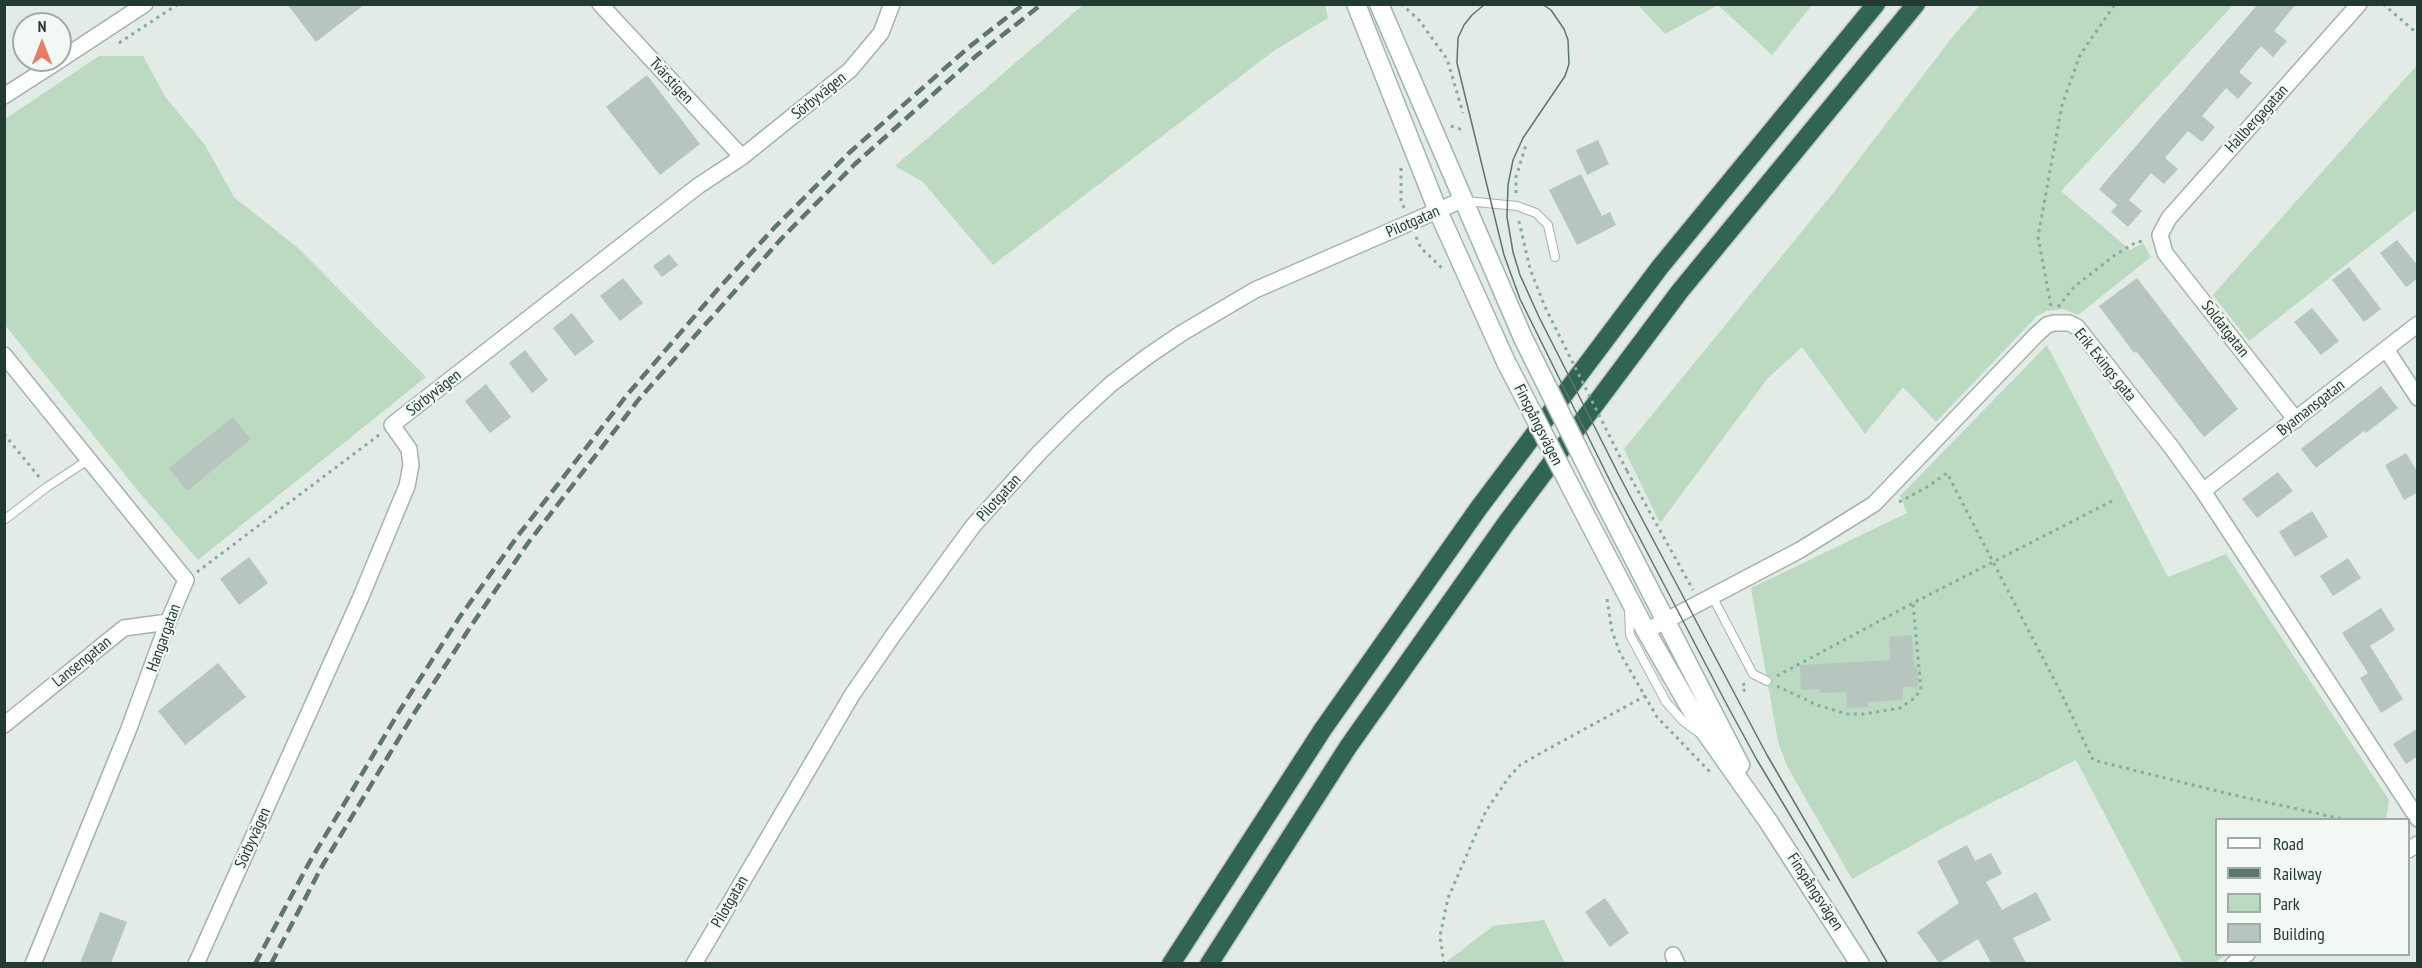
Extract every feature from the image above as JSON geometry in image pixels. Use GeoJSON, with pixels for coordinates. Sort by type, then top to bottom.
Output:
{"type":"FeatureCollection","features":[{"type":"Feature","properties":{"kind":"highway"},"geometry":{"type":"LineString","coordinates":[[1171,963],[1323,729],[1478,508],[1660,267],[1876,4]]}},
{"type":"Feature","properties":{"kind":"highway"},"geometry":{"type":"LineString","coordinates":[[1209,963],[1348,747],[1507,522],[1680,291],[1916,4]]}},
{"type":"Feature","properties":{"kind":"main road","name":"Finspångsvägen"},"geometry":{"type":"LineString","coordinates":[[1356,4],[1438,211],[1506,362],[1646,632],[1714,743],[1768,821],[1860,963]]}},
{"type":"Feature","properties":{"kind":"main road","name":"Finspångsvägen"},"geometry":{"type":"LineString","coordinates":[[1379,4],[1523,338],[1768,821]]}},
{"type":"Feature","properties":{"kind":"street","name":"Tvärstigen"},"geometry":{"type":"LineString","coordinates":[[600,4],[742,158]]}},
{"type":"Feature","properties":{"kind":"street","name":"Sörbyvägen"},"geometry":{"type":"LineString","coordinates":[[196,963],[355,609],[407,486],[411,465],[409,449],[392,425],[698,186],[742,158],[850,70],[881,33],[892,4]]}},
{"type":"Feature","properties":{"kind":"street","name":"Hallbergagatan"},"geometry":{"type":"LineString","coordinates":[[2160,235],[2169,218],[2359,4]]}},
{"type":"Feature","properties":{"kind":"street"},"geometry":{"type":"LineString","coordinates":[[72,52],[135,7]]}},
{"type":"Feature","properties":{"kind":"street"},"geometry":{"type":"LineString","coordinates":[[4,96],[41,72]]}},
{"type":"Feature","properties":{"kind":"street","name":"Pilotgatan"},"geometry":{"type":"LineString","coordinates":[[694,963],[852,695],[973,526],[1039,453],[1111,384],[1191,328],[1255,290],[1462,200]]}},
{"type":"Feature","properties":{"kind":"street","name":"Soldatgatan"},"geometry":{"type":"LineString","coordinates":[[2160,235],[2165,253],[2296,420]]}},
{"type":"Feature","properties":{"kind":"street","name":"Erik Exings gata"},"geometry":{"type":"LineString","coordinates":[[1646,632],[1800,550],[1874,504],[2036,335],[2054,323],[2070,323],[2077,327],[2203,491],[2418,819]]}},
{"type":"Feature","properties":{"kind":"street","name":"Byamansgatan"},"geometry":{"type":"LineString","coordinates":[[2203,491],[2418,324]]}},
{"type":"Feature","properties":{"kind":"street"},"geometry":{"type":"LineString","coordinates":[[2386,349],[2418,398]]}},
{"type":"Feature","properties":{"kind":"street"},"geometry":{"type":"LineString","coordinates":[[4,355],[186,580]]}},
{"type":"Feature","properties":{"kind":"street","name":"Hangargatan"},"geometry":{"type":"LineString","coordinates":[[33,963],[128,731],[186,580]]}},
{"type":"Feature","properties":{"kind":"street","name":"Lansengatan"},"geometry":{"type":"LineString","coordinates":[[4,725],[123,628],[168,622]]}},
{"type":"Feature","properties":{"kind":"lane"},"geometry":{"type":"LineString","coordinates":[[1462,200],[1517,206],[1536,213],[1548,225],[1555,257]]}},
{"type":"Feature","properties":{"kind":"lane"},"geometry":{"type":"LineString","coordinates":[[4,520],[47,487],[88,460]]}},
{"type":"Feature","properties":{"kind":"lane"},"geometry":{"type":"LineString","coordinates":[[1628,597],[1630,634],[1666,702],[1683,721],[1714,743]]}},
{"type":"Feature","properties":{"kind":"lane"},"geometry":{"type":"LineString","coordinates":[[1706,600],[1753,674],[1767,681]]}},
{"type":"Feature","properties":{"kind":"path"},"geometry":{"type":"LineString","coordinates":[[1401,4],[1419,20],[1447,58],[1463,113]]}},
{"type":"Feature","properties":{"kind":"path"},"geometry":{"type":"LineString","coordinates":[[2054,323],[2038,237],[2062,105],[2080,55],[2115,4]]}},
{"type":"Feature","properties":{"kind":"path"},"geometry":{"type":"LineString","coordinates":[[2383,4],[2418,34]]}},
{"type":"Feature","properties":{"kind":"path"},"geometry":{"type":"LineString","coordinates":[[1526,145],[1516,177],[1517,206],[1530,269],[1545,308],[1627,471],[1706,600]]}},
{"type":"Feature","properties":{"kind":"path"},"geometry":{"type":"LineString","coordinates":[[2054,323],[2059,304],[2074,287],[2115,255],[2135,243],[2160,235]]}},
{"type":"Feature","properties":{"kind":"path"},"geometry":{"type":"LineString","coordinates":[[186,580],[392,425]]}},
{"type":"Feature","properties":{"kind":"path"},"geometry":{"type":"LineString","coordinates":[[4,434],[47,487]]}},
{"type":"Feature","properties":{"kind":"path"},"geometry":{"type":"LineString","coordinates":[[1874,504],[1891,505],[1902,501],[1947,473],[2061,693],[2093,760],[2214,791],[2342,818]]}},
{"type":"Feature","properties":{"kind":"path"},"geometry":{"type":"LineString","coordinates":[[1741,680],[1744,690],[1767,681],[1992,561],[2116,499]]}},
{"type":"Feature","properties":{"kind":"path"},"geometry":{"type":"LineString","coordinates":[[1767,681],[1817,705],[1847,714],[1864,714],[1900,708],[1922,690],[1913,603]]}},
{"type":"Feature","properties":{"kind":"path"},"geometry":{"type":"LineString","coordinates":[[1444,963],[1440,936],[1449,898],[1486,811],[1509,777],[1520,765],[1659,688]]}},
{"type":"Feature","properties":{"kind":"green space"},"geometry":{"type":"Polygon","coordinates":[[[1083,5],[1325,5],[1328,18],[1275,50],[993,265],[923,182],[895,166],[1083,5]]]}},
{"type":"Feature","properties":{"kind":"green space"},"geometry":{"type":"Polygon","coordinates":[[[1638,5],[1718,5],[1665,34],[1638,5]]]}},
{"type":"Feature","properties":{"kind":"green space"},"geometry":{"type":"Polygon","coordinates":[[[1718,5],[1812,5],[1772,55],[1718,5]]]}},
{"type":"Feature","properties":{"kind":"green space"},"geometry":{"type":"Polygon","coordinates":[[[1980,5],[2233,5],[2061,191],[2130,250],[2143,243],[2151,257],[2078,315],[2063,309],[2047,311],[2037,316],[1936,422],[1903,387],[1865,434],[1802,347],[1768,378],[1660,523],[1624,449],[1830,197],[1954,35],[1980,5]]]}},
{"type":"Feature","properties":{"kind":"green space"},"geometry":{"type":"Polygon","coordinates":[[[99,56],[143,56],[166,98],[205,145],[234,197],[298,248],[426,377],[198,560],[138,491],[5,325],[5,119],[99,56]]]}},
{"type":"Feature","properties":{"kind":"green space"},"geometry":{"type":"Polygon","coordinates":[[[2417,65],[2417,209],[2249,341],[2213,295],[2417,65]]]}},
{"type":"Feature","properties":{"kind":"green space"},"geometry":{"type":"Polygon","coordinates":[[[2047,345],[2168,577],[2226,554],[2389,800],[2386,818],[2215,818],[2215,956],[2225,956],[2213,963],[2183,963],[2076,760],[1952,823],[1852,879],[1787,766],[1778,742],[1751,588],[1907,513],[1900,496],[2047,345]]]}},
{"type":"Feature","properties":{"kind":"green space"},"geometry":{"type":"Polygon","coordinates":[[[1544,920],[1565,963],[1445,963],[1493,926],[1544,920]]]}},
{"type":"Feature","properties":{"kind":"building"},"geometry":{"type":"Polygon","coordinates":[[[287,4],[365,4],[316,42],[287,4]]]}},
{"type":"Feature","properties":{"kind":"building"},"geometry":{"type":"Polygon","coordinates":[[[2258,4],[2296,4],[2274,31],[2287,41],[2273,57],[2261,46],[2239,72],[2252,83],[2238,99],[2226,88],[2202,116],[2215,127],[2202,142],[2188,131],[2165,158],[2178,169],[2164,184],[2151,173],[2129,200],[2142,211],[2128,227],[2111,212],[2117,205],[2099,189],[2258,4]]]}},
{"type":"Feature","properties":{"kind":"building"},"geometry":{"type":"Polygon","coordinates":[[[647,75],[700,144],[660,175],[606,107],[647,75]]]}},
{"type":"Feature","properties":{"kind":"building"},"geometry":{"type":"Polygon","coordinates":[[[1598,140],[1609,164],[1587,175],[1576,150],[1598,140]]]}},
{"type":"Feature","properties":{"kind":"building"},"geometry":{"type":"Polygon","coordinates":[[[1581,174],[1602,216],[1610,212],[1616,225],[1577,245],[1549,190],[1581,174]]]}},
{"type":"Feature","properties":{"kind":"building"},"geometry":{"type":"Polygon","coordinates":[[[2397,240],[2418,266],[2418,278],[2406,287],[2380,253],[2397,240]]]}},
{"type":"Feature","properties":{"kind":"building"},"geometry":{"type":"Polygon","coordinates":[[[669,254],[678,265],[662,277],[653,266],[669,254]]]}},
{"type":"Feature","properties":{"kind":"building"},"geometry":{"type":"Polygon","coordinates":[[[2349,267],[2381,309],[2364,322],[2332,280],[2349,267]]]}},
{"type":"Feature","properties":{"kind":"building"},"geometry":{"type":"Polygon","coordinates":[[[623,278],[643,303],[620,321],[600,296],[623,278]]]}},
{"type":"Feature","properties":{"kind":"building"},"geometry":{"type":"Polygon","coordinates":[[[2137,278],[2238,409],[2204,437],[2136,351],[2134,353],[2099,306],[2137,278]]]}},
{"type":"Feature","properties":{"kind":"building"},"geometry":{"type":"Polygon","coordinates":[[[2312,308],[2339,341],[2321,355],[2294,322],[2312,308]]]}},
{"type":"Feature","properties":{"kind":"building"},"geometry":{"type":"Polygon","coordinates":[[[572,313],[594,342],[575,356],[553,328],[572,313]]]}},
{"type":"Feature","properties":{"kind":"building"},"geometry":{"type":"Polygon","coordinates":[[[525,350],[548,380],[532,393],[509,363],[525,350]]]}},
{"type":"Feature","properties":{"kind":"building"},"geometry":{"type":"Polygon","coordinates":[[[486,384],[511,417],[490,433],[465,401],[486,384]]]}},
{"type":"Feature","properties":{"kind":"building"},"geometry":{"type":"Polygon","coordinates":[[[2381,386],[2398,408],[2316,468],[2301,449],[2381,386]]]}},
{"type":"Feature","properties":{"kind":"building"},"geometry":{"type":"Polygon","coordinates":[[[233,417],[251,439],[187,491],[169,468],[233,417]]]}},
{"type":"Feature","properties":{"kind":"building"},"geometry":{"type":"Polygon","coordinates":[[[2406,453],[2418,473],[2418,492],[2404,500],[2385,465],[2406,453]]]}},
{"type":"Feature","properties":{"kind":"building"},"geometry":{"type":"Polygon","coordinates":[[[2278,472],[2293,491],[2257,518],[2242,499],[2278,472]]]}},
{"type":"Feature","properties":{"kind":"building"},"geometry":{"type":"Polygon","coordinates":[[[2312,511],[2328,537],[2295,557],[2279,532],[2312,511]]]}},
{"type":"Feature","properties":{"kind":"building"},"geometry":{"type":"Polygon","coordinates":[[[249,557],[268,583],[239,605],[220,579],[249,557]]]}},
{"type":"Feature","properties":{"kind":"building"},"geometry":{"type":"Polygon","coordinates":[[[2348,558],[2361,578],[2333,596],[2320,576],[2348,558]]]}},
{"type":"Feature","properties":{"kind":"building"},"geometry":{"type":"Polygon","coordinates":[[[2381,608],[2395,630],[2370,646],[2403,699],[2381,713],[2360,678],[2368,673],[2342,633],[2381,608]]]}},
{"type":"Feature","properties":{"kind":"building"},"geometry":{"type":"Polygon","coordinates":[[[1912,635],[1918,687],[1903,687],[1903,700],[1868,702],[1868,707],[1847,708],[1846,692],[1820,693],[1819,689],[1801,690],[1800,665],[1890,660],[1889,637],[1912,635]]]}},
{"type":"Feature","properties":{"kind":"building"},"geometry":{"type":"Polygon","coordinates":[[[218,663],[246,697],[185,745],[158,711],[218,663]]]}},
{"type":"Feature","properties":{"kind":"building"},"geometry":{"type":"Polygon","coordinates":[[[2418,728],[2418,756],[2406,764],[2393,744],[2418,728]]]}},
{"type":"Feature","properties":{"kind":"building"},"geometry":{"type":"Polygon","coordinates":[[[1967,845],[1975,861],[1991,853],[2002,874],[1986,882],[2002,910],[2036,892],[2051,920],[2013,938],[2026,963],[1991,963],[1978,939],[1939,963],[1917,932],[1959,903],[1937,861],[1967,845]]]}},
{"type":"Feature","properties":{"kind":"building"},"geometry":{"type":"Polygon","coordinates":[[[1605,898],[1629,933],[1610,947],[1585,912],[1605,898]]]}},
{"type":"Feature","properties":{"kind":"building"},"geometry":{"type":"Polygon","coordinates":[[[100,912],[127,922],[111,963],[80,963],[100,912]]]}},
{"type":"Feature","properties":{"kind":"tram line"},"geometry":{"type":"LineString","coordinates":[[1485,4],[1464,25],[1458,38],[1457,63],[1504,255],[1520,299],[1614,489],[1727,705],[1829,880]]}},
{"type":"Feature","properties":{"kind":"tram line"},"geometry":{"type":"LineString","coordinates":[[1542,4],[1551,10],[1564,29],[1568,40],[1569,64],[1565,76],[1523,138],[1513,160],[1508,185],[1507,217],[1513,252],[1520,275],[1621,479],[1767,755],[1888,964]]}},
{"type":"Feature","properties":{"kind":"railway"},"geometry":{"type":"LineString","coordinates":[[255,964],[309,863],[400,710],[459,618],[517,537],[627,395],[718,289],[775,227],[849,153],[969,47],[1024,4]]}},
{"type":"Feature","properties":{"kind":"railway"},"geometry":{"type":"LineString","coordinates":[[271,964],[321,868],[413,715],[528,543],[639,399],[782,238],[855,164],[976,56],[1042,4]]}}]}
